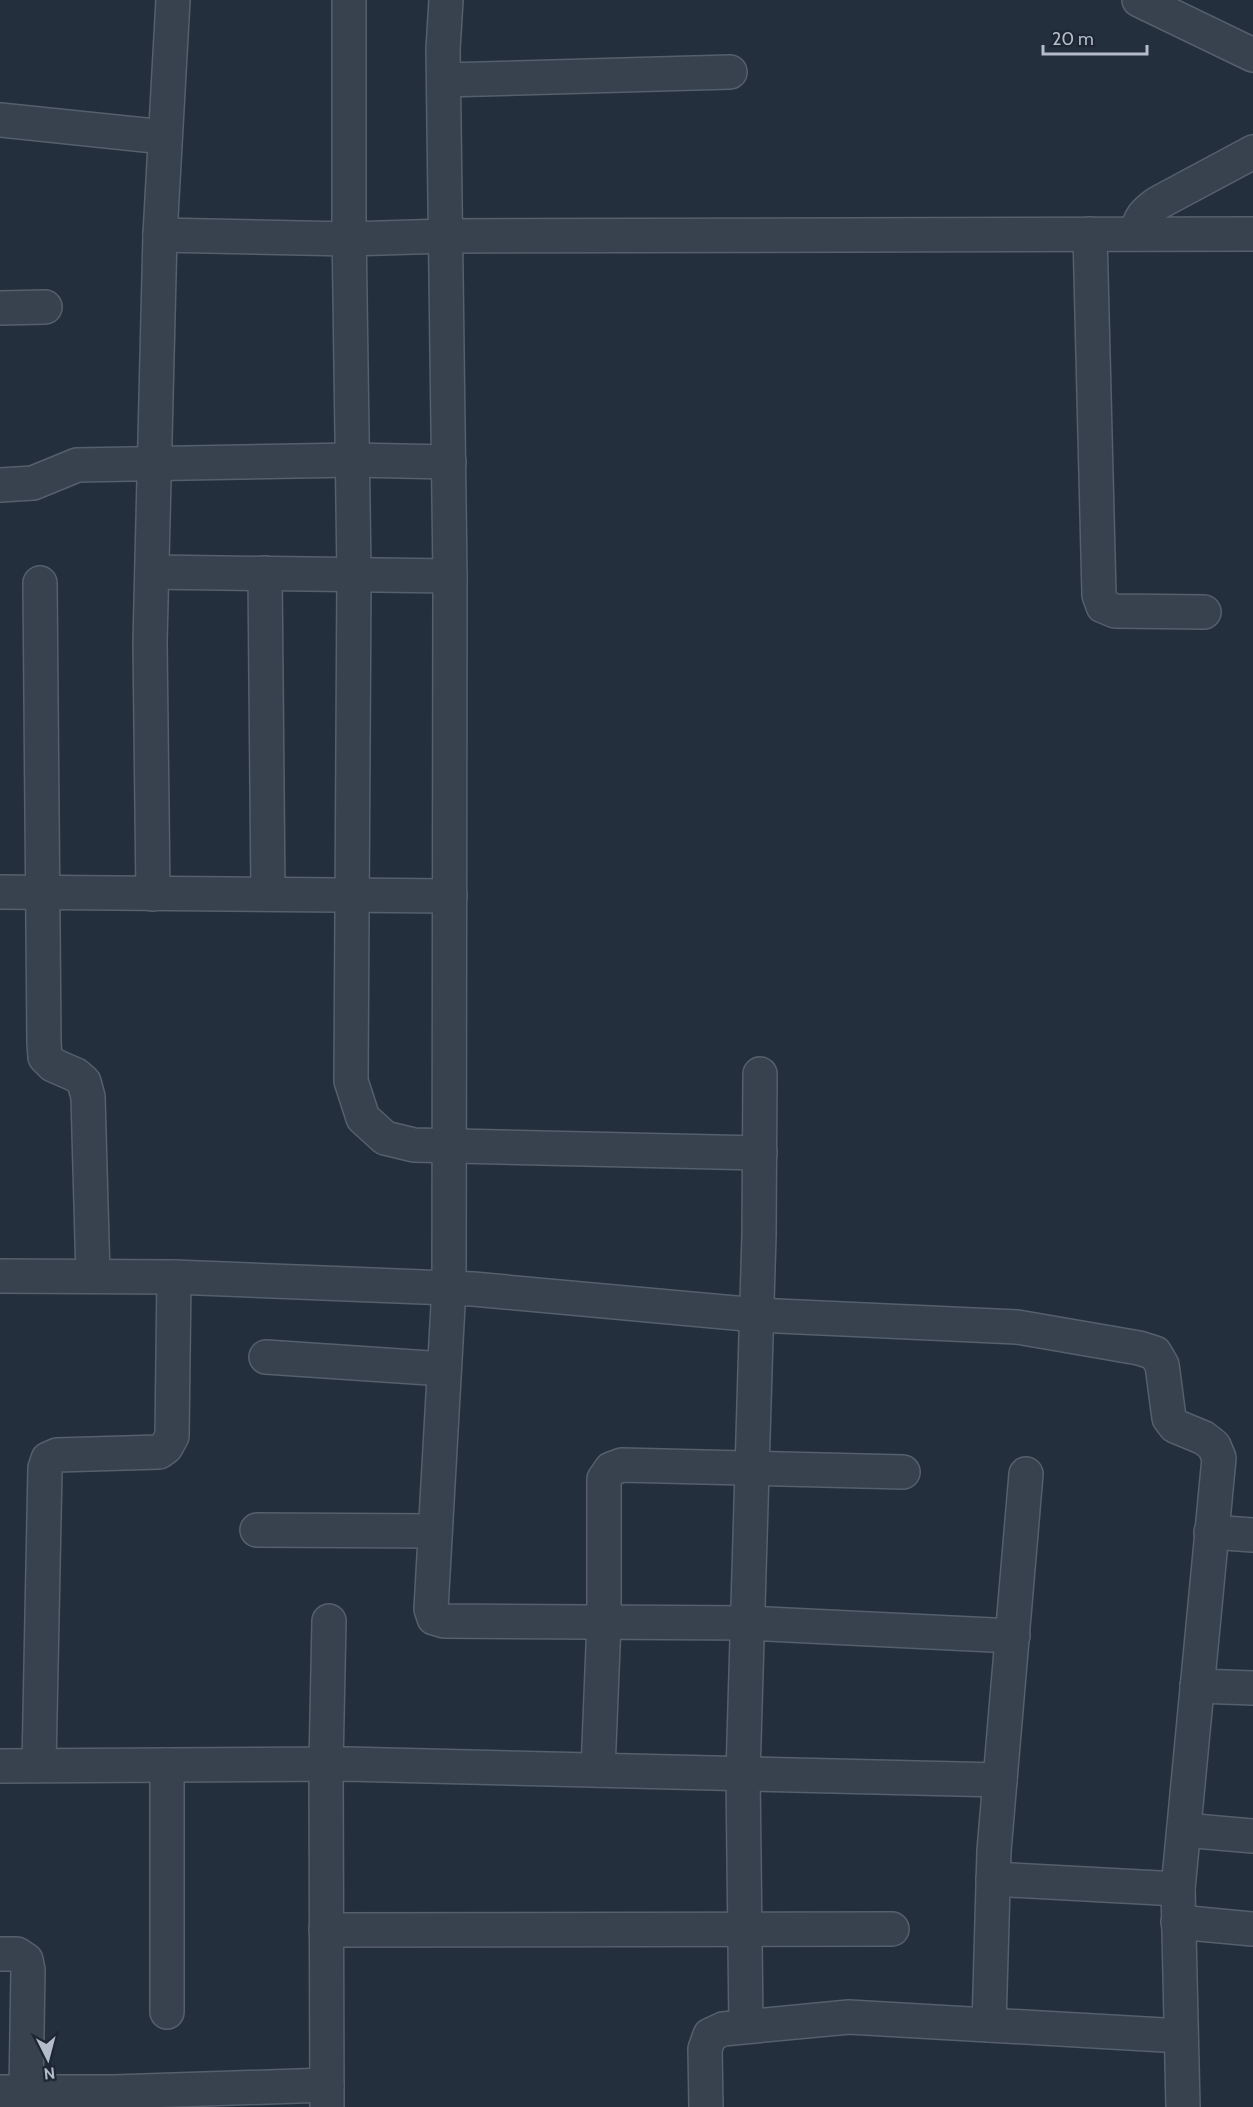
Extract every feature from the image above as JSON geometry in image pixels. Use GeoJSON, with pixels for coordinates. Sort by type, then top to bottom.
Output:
{"type":"FeatureCollection","features":[{"type":"Feature","properties":{"kind":"street"},"geometry":{"type":"LineString","coordinates":[[153,894],[150,642],[159,235],[174,0]]}},
{"type":"Feature","properties":{"kind":"street"},"geometry":{"type":"LineString","coordinates":[[349,0],[349,239],[354,574],[351,1081],[363,1118],[385,1138],[414,1145],[760,1153]]}},
{"type":"Feature","properties":{"kind":"street"},"geometry":{"type":"LineString","coordinates":[[446,0],[444,80],[450,576],[449,1288],[431,1609],[434,1618],[444,1621],[748,1623],[1013,1636]]}},
{"type":"Feature","properties":{"kind":"street"},"geometry":{"type":"LineString","coordinates":[[1139,0],[1253,55]]}},
{"type":"Feature","properties":{"kind":"street"},"geometry":{"type":"LineString","coordinates":[[444,80],[730,72]]}},
{"type":"Feature","properties":{"kind":"street"},"geometry":{"type":"LineString","coordinates":[[0,120],[164,137]]}},
{"type":"Feature","properties":{"kind":"street"},"geometry":{"type":"LineString","coordinates":[[1137,234],[1139,222],[1144,213],[1158,203],[1253,152]]}},
{"type":"Feature","properties":{"kind":"street"},"geometry":{"type":"LineString","coordinates":[[1090,234],[1098,595],[1103,606],[1115,611],[1204,612]]}},
{"type":"Feature","properties":{"kind":"street"},"geometry":{"type":"LineString","coordinates":[[159,235],[349,239],[446,236],[1252,234]]}},
{"type":"Feature","properties":{"kind":"street"},"geometry":{"type":"LineString","coordinates":[[0,308],[45,307]]}},
{"type":"Feature","properties":{"kind":"street"},"geometry":{"type":"LineString","coordinates":[[0,486],[33,483],[77,465],[353,460],[449,462]]}},
{"type":"Feature","properties":{"kind":"street"},"geometry":{"type":"LineString","coordinates":[[152,572],[450,576]]}},
{"type":"Feature","properties":{"kind":"street"},"geometry":{"type":"LineString","coordinates":[[264,573],[268,894]]}},
{"type":"Feature","properties":{"kind":"street"},"geometry":{"type":"LineString","coordinates":[[40,583],[45,1057],[53,1065],[76,1075],[84,1082],[88,1097],[93,1276]]}},
{"type":"Feature","properties":{"kind":"street"},"geometry":{"type":"LineString","coordinates":[[0,892],[450,896]]}},
{"type":"Feature","properties":{"kind":"street"},"geometry":{"type":"LineString","coordinates":[[746,2026],[743,1774],[757,1315],[760,1074]]}},
{"type":"Feature","properties":{"kind":"street"},"geometry":{"type":"LineString","coordinates":[[0,1276],[174,1277],[449,1288],[757,1315],[1017,1327],[1108,1341],[1155,1353],[1162,1365],[1169,1418],[1175,1426],[1204,1438],[1214,1446],[1219,1458],[1178,1889],[1183,2107]]}},
{"type":"Feature","properties":{"kind":"street"},"geometry":{"type":"LineString","coordinates":[[39,1765],[45,1468],[48,1459],[57,1455],[159,1452],[166,1447],[172,1436],[174,1277]]}},
{"type":"Feature","properties":{"kind":"street"},"geometry":{"type":"LineString","coordinates":[[266,1357],[444,1369]]}},
{"type":"Feature","properties":{"kind":"street"},"geometry":{"type":"LineString","coordinates":[[598,1770],[604,1622],[604,1479],[611,1469],[622,1465],[903,1472]]}},
{"type":"Feature","properties":{"kind":"street"},"geometry":{"type":"LineString","coordinates":[[990,2025],[993,1879],[1026,1474]]}},
{"type":"Feature","properties":{"kind":"street"},"geometry":{"type":"LineString","coordinates":[[257,1530],[435,1531]]}},
{"type":"Feature","properties":{"kind":"street"},"geometry":{"type":"LineString","coordinates":[[1211,1532],[1253,1535]]}},
{"type":"Feature","properties":{"kind":"street"},"geometry":{"type":"LineString","coordinates":[[0,1954],[17,1954],[26,1960],[28,1970],[13,2092],[114,2100],[327,2096],[326,1764],[329,1621]]}},
{"type":"Feature","properties":{"kind":"street"},"geometry":{"type":"LineString","coordinates":[[1197,1686],[1253,1688]]}},
{"type":"Feature","properties":{"kind":"street"},"geometry":{"type":"LineString","coordinates":[[0,1766],[326,1764],[1000,1780]]}},
{"type":"Feature","properties":{"kind":"street"},"geometry":{"type":"LineString","coordinates":[[167,1765],[167,2012]]}},
{"type":"Feature","properties":{"kind":"street"},"geometry":{"type":"LineString","coordinates":[[1184,1830],[1253,1836]]}},
{"type":"Feature","properties":{"kind":"street"},"geometry":{"type":"LineString","coordinates":[[993,1879],[1178,1889]]}},
{"type":"Feature","properties":{"kind":"street"},"geometry":{"type":"LineString","coordinates":[[1178,1922],[1253,1929]]}},
{"type":"Feature","properties":{"kind":"street"},"geometry":{"type":"LineString","coordinates":[[326,1929],[892,1929]]}},
{"type":"Feature","properties":{"kind":"street"},"geometry":{"type":"LineString","coordinates":[[706,2107],[705,2049],[710,2035],[723,2029],[849,2017],[1181,2036]]}}]}
